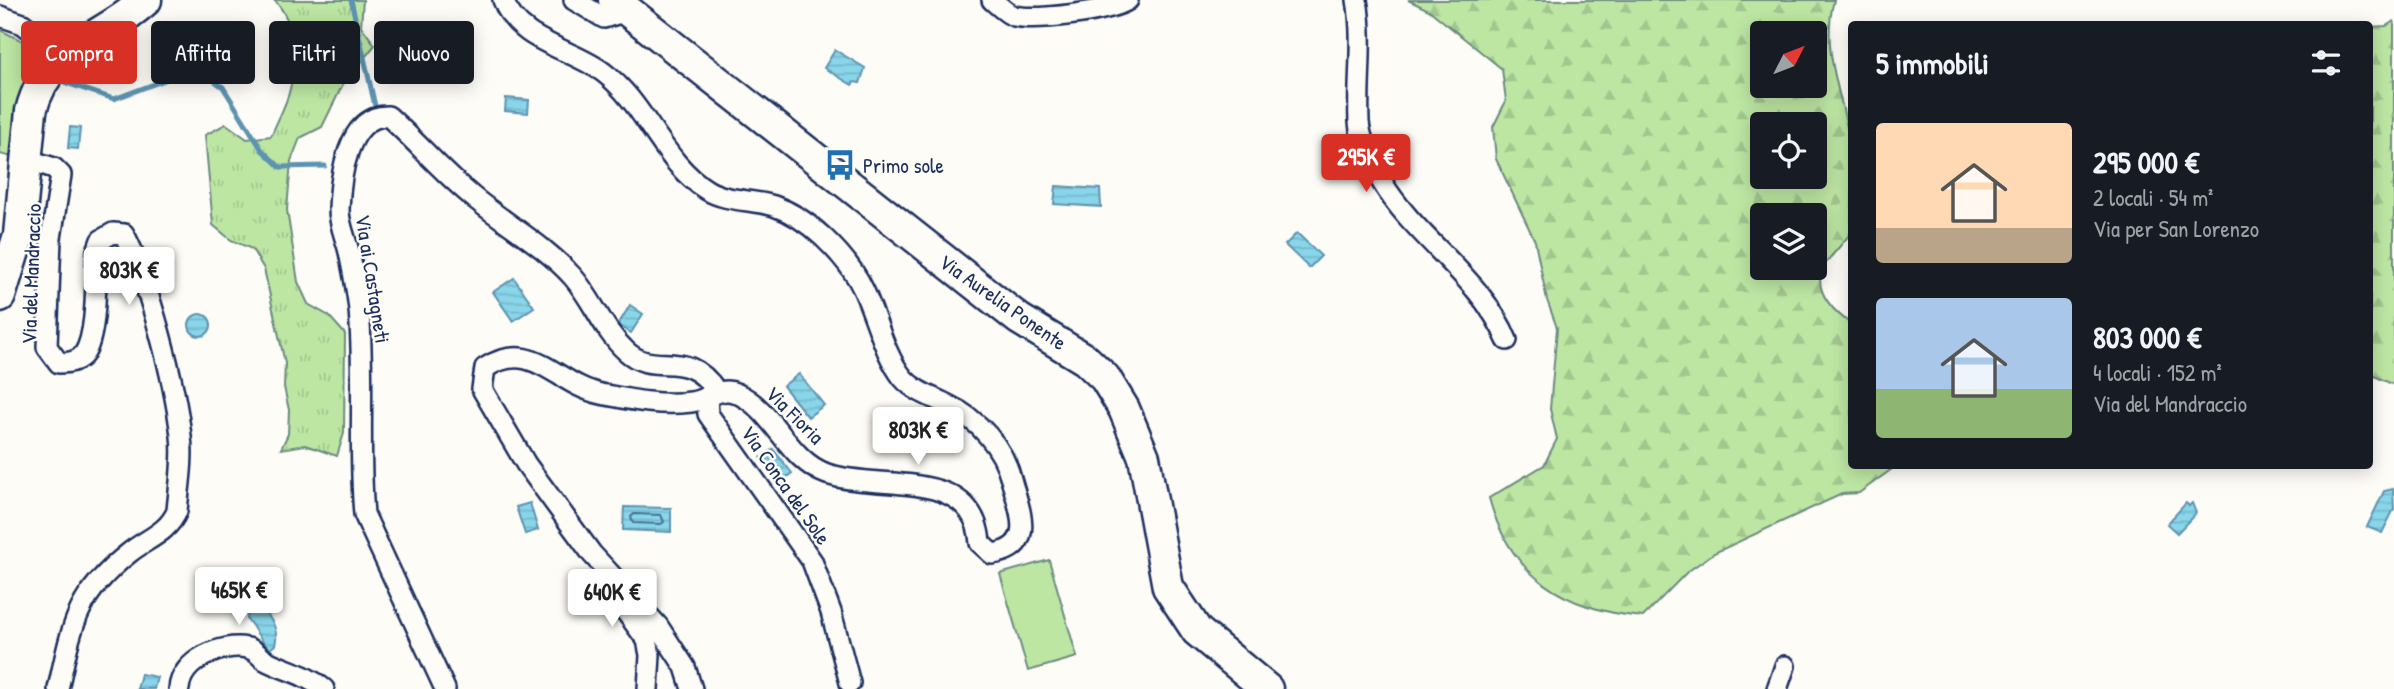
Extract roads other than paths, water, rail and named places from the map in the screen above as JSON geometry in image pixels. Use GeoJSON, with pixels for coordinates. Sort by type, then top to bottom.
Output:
{"type":"FeatureCollection","features":[{"type":"Feature","properties":{"kind":"main road"},"geometry":{"type":"LineString","coordinates":[[121,21],[146,0]]}},
{"type":"Feature","properties":{"kind":"main road","name":"Via Aurelia Ponente"},"geometry":{"type":"LineString","coordinates":[[621,5],[1018,319],[1086,360],[1104,378],[1124,409],[1144,457],[1168,587],[1197,631],[1267,689]]}},
{"type":"Feature","properties":{"kind":"main road"},"geometry":{"type":"LineString","coordinates":[[0,296],[19,235],[26,159],[36,92],[40,84]]}},
{"type":"Feature","properties":{"kind":"street","name":"Via Fioria"},"geometry":{"type":"LineString","coordinates":[[503,0],[510,18],[554,48],[602,71],[634,102],[687,177],[711,192],[773,206],[801,219],[830,244],[863,289],[888,349],[904,378],[924,394],[973,419],[995,444],[1009,472],[1018,503],[1021,524],[1019,542],[1011,551],[992,554],[980,543],[979,526],[971,509],[956,495],[934,489],[825,473],[794,452],[749,400],[733,391],[671,405],[591,392],[521,355],[502,357],[485,368],[482,389],[526,464],[592,554],[658,626],[685,667],[692,689]]}},
{"type":"Feature","properties":{"kind":"street"},"geometry":{"type":"LineString","coordinates":[[574,0],[604,18],[621,5]]}},
{"type":"Feature","properties":{"kind":"street"},"geometry":{"type":"LineString","coordinates":[[992,0],[1013,16],[1071,14],[1118,6],[1128,0]]}},
{"type":"Feature","properties":{"kind":"street"},"geometry":{"type":"LineString","coordinates":[[1357,0],[1361,21],[1359,125],[1381,182],[1418,227],[1459,270],[1507,340]]}},
{"type":"Feature","properties":{"kind":"street"},"geometry":{"type":"LineString","coordinates":[[0,16],[21,23]]}},
{"type":"Feature","properties":{"kind":"street","name":"Via ai Castagneti"},"geometry":{"type":"LineString","coordinates":[[444,689],[364,514],[361,485],[364,402],[359,308],[338,213],[348,150],[363,124],[375,116],[388,116],[431,161],[473,197],[550,254],[575,280],[600,320],[627,352],[647,364],[677,362],[707,377],[712,394]]}},
{"type":"Feature","properties":{"kind":"street","name":"Via del Mandraccio"},"geometry":{"type":"LineString","coordinates":[[26,159],[54,168],[61,174],[51,237],[47,347],[51,355],[59,363],[69,363],[84,354],[91,334],[97,251],[101,240],[113,233],[124,234],[133,250],[164,353],[181,438],[177,511],[173,522],[129,553],[92,589],[75,615],[58,689]]}},
{"type":"Feature","properties":{"kind":"street","name":"Via Conca del Sole"},"geometry":{"type":"LineString","coordinates":[[712,394],[708,414],[812,561],[831,612],[850,683]]}},
{"type":"Feature","properties":{"kind":"street"},"geometry":{"type":"LineString","coordinates":[[628,593],[621,600],[622,611],[642,630],[649,648],[648,689]]}},
{"type":"Feature","properties":{"kind":"street"},"geometry":{"type":"LineString","coordinates":[[179,689],[179,682],[189,667],[208,654],[236,647],[251,648],[264,659],[307,676],[324,689]]}},
{"type":"Feature","properties":{"kind":"street"},"geometry":{"type":"LineString","coordinates":[[1777,689],[1784,666]]}},
{"type":"Feature","properties":{"kind":"water"},"geometry":{"type":"Polygon","coordinates":[[[835,50],[865,68],[860,83],[854,82],[852,85],[824,68],[835,50]]]}},
{"type":"Feature","properties":{"kind":"water"},"geometry":{"type":"Polygon","coordinates":[[[506,98],[529,100],[528,113],[505,111],[506,98]]]}},
{"type":"Feature","properties":{"kind":"water"},"geometry":{"type":"Polygon","coordinates":[[[70,127],[80,128],[78,149],[68,148],[70,127]]]}},
{"type":"Feature","properties":{"kind":"water"},"geometry":{"type":"Polygon","coordinates":[[[1056,186],[1100,189],[1101,207],[1054,204],[1056,186]]]}},
{"type":"Feature","properties":{"kind":"water"},"geometry":{"type":"Polygon","coordinates":[[[1297,233],[1321,256],[1309,268],[1285,245],[1297,233]]]}},
{"type":"Feature","properties":{"kind":"water"},"geometry":{"type":"Polygon","coordinates":[[[514,278],[534,307],[513,321],[493,292],[514,278]]]}},
{"type":"Feature","properties":{"kind":"water"},"geometry":{"type":"Polygon","coordinates":[[[630,305],[643,314],[631,333],[618,325],[630,305]]]}},
{"type":"Feature","properties":{"kind":"water"},"geometry":{"type":"Polygon","coordinates":[[[200,314],[208,317],[211,325],[208,333],[200,336],[192,333],[189,325],[192,317],[200,314]]]}},
{"type":"Feature","properties":{"kind":"water"},"geometry":{"type":"Polygon","coordinates":[[[799,374],[824,405],[808,417],[783,386],[799,374]]]}},
{"type":"Feature","properties":{"kind":"water"},"geometry":{"type":"Polygon","coordinates":[[[773,449],[792,473],[780,482],[761,458],[773,449]]]}},
{"type":"Feature","properties":{"kind":"water"},"geometry":{"type":"Polygon","coordinates":[[[2393,489],[2394,509],[2382,533],[2367,527],[2384,491],[2393,489]]]}},
{"type":"Feature","properties":{"kind":"water"},"geometry":{"type":"Polygon","coordinates":[[[530,503],[538,530],[525,534],[516,507],[530,503]]]}},
{"type":"Feature","properties":{"kind":"water"},"geometry":{"type":"Polygon","coordinates":[[[2186,503],[2189,506],[2192,503],[2196,513],[2177,533],[2167,524],[2186,503]]]}},
{"type":"Feature","properties":{"kind":"water"},"geometry":{"type":"Polygon","coordinates":[[[624,507],[671,508],[671,532],[623,530],[624,507]]]}},
{"type":"Feature","properties":{"kind":"water"},"geometry":{"type":"Polygon","coordinates":[[[255,608],[269,618],[275,628],[275,645],[270,649],[247,619],[248,612],[255,608]]]}},
{"type":"Feature","properties":{"kind":"water"},"geometry":{"type":"Polygon","coordinates":[[[141,674],[157,677],[154,689],[137,689],[141,674]]]}},
{"type":"Feature","properties":{"kind":"waterway"},"geometry":{"type":"LineString","coordinates":[[351,0],[375,106]]}},
{"type":"Feature","properties":{"kind":"waterway"},"geometry":{"type":"LineString","coordinates":[[69,84],[114,99],[178,75],[209,77],[223,87],[262,150],[280,167],[325,166]]}},
{"type":"Feature","properties":{"kind":"place","name":"Primo sole"},"geometry":{"type":"Point","coordinates":[840,165]}}]}
